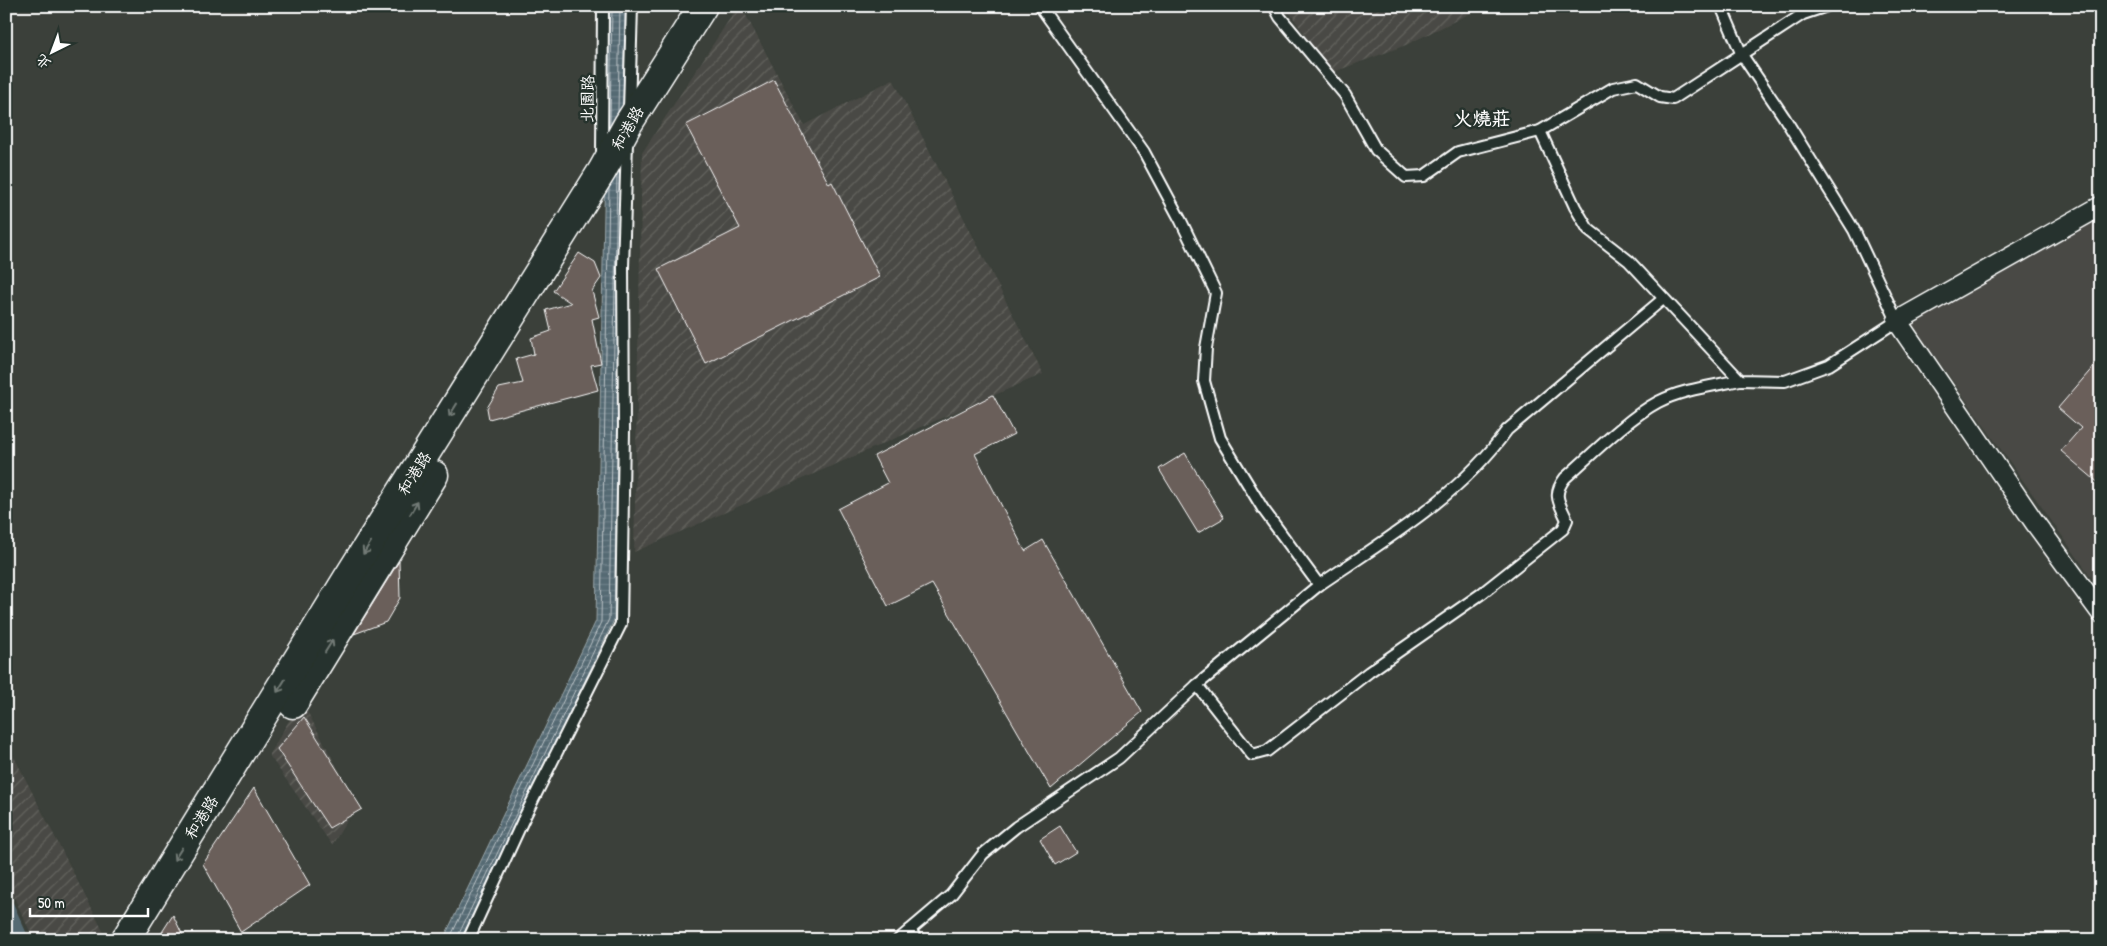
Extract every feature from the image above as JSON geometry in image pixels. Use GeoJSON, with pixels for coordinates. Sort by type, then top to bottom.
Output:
{"type":"FeatureCollection","features":[{"type":"Feature","properties":{"kind":"main road","name":"和港路"},"geometry":{"type":"LineString","coordinates":[[145,940],[393,543],[703,6]]}},
{"type":"Feature","properties":{"kind":"main road","name":"和港路"},"geometry":{"type":"LineString","coordinates":[[125,940],[347,579],[613,162],[721,6]]}},
{"type":"Feature","properties":{"kind":"street"},"geometry":{"type":"LineString","coordinates":[[2101,206],[1897,321],[2034,523],[2101,613]]}},
{"type":"Feature","properties":{"kind":"lane","name":"北園路"},"geometry":{"type":"LineString","coordinates":[[603,6],[613,162]]}},
{"type":"Feature","properties":{"kind":"lane"},"geometry":{"type":"LineString","coordinates":[[468,940],[524,818],[621,624],[624,430],[623,267],[613,162],[632,6]]}},
{"type":"Feature","properties":{"kind":"lane"},"geometry":{"type":"LineString","coordinates":[[1040,6],[1144,152],[1181,221],[1216,293],[1206,348],[1204,381],[1220,438],[1263,509],[1319,585]]}},
{"type":"Feature","properties":{"kind":"lane"},"geometry":{"type":"LineString","coordinates":[[1274,6],[1280,17],[1345,95],[1376,150],[1406,177],[1424,176],[1458,152],[1540,131],[1613,88],[1637,83],[1660,97],[1673,98],[1742,56],[1803,14],[1827,6]]}},
{"type":"Feature","properties":{"kind":"lane"},"geometry":{"type":"LineString","coordinates":[[1197,685],[1252,756],[1267,751],[1369,672],[1481,594],[1563,528],[1567,520],[1556,496],[1558,486],[1644,410],[1660,401],[1679,394],[1740,380],[1785,381],[1829,365],[1897,321],[1854,230],[1784,116],[1742,56],[1721,6]]}},
{"type":"Feature","properties":{"kind":"lane"},"geometry":{"type":"LineString","coordinates":[[1540,131],[1574,207],[1588,229],[1629,261],[1740,380]]}},
{"type":"Feature","properties":{"kind":"lane"},"geometry":{"type":"LineString","coordinates":[[898,940],[951,895],[983,854],[1016,827],[1120,758],[1197,685],[1319,585],[1426,512],[1491,452],[1507,430],[1663,299]]}},
{"type":"Feature","properties":{"kind":"lane"},"geometry":{"type":"LineString","coordinates":[[910,930],[917,940]]}},
{"type":"Feature","properties":{"kind":"shaded area"},"geometry":{"type":"Polygon","coordinates":[[[738,6],[741,6],[804,125],[893,79],[1043,374],[634,552],[642,153],[738,6]]]}},
{"type":"Feature","properties":{"kind":"shaded area"},"geometry":{"type":"Polygon","coordinates":[[[1285,6],[1485,6],[1406,45],[1331,73],[1285,6]]]}},
{"type":"Feature","properties":{"kind":"shaded area"},"geometry":{"type":"Polygon","coordinates":[[[2101,215],[2101,591],[1911,322],[2101,215]]]}},
{"type":"Feature","properties":{"kind":"shaded area"},"geometry":{"type":"Polygon","coordinates":[[[301,700],[357,804],[332,845],[269,755],[301,700]]]}},
{"type":"Feature","properties":{"kind":"shaded area"},"geometry":{"type":"Polygon","coordinates":[[[6,741],[103,931],[97,940],[34,940],[6,880],[6,741]]]}},
{"type":"Feature","properties":{"kind":"water"},"geometry":{"type":"Polygon","coordinates":[[[608,6],[625,6],[614,620],[461,940],[443,940],[596,621],[608,6]]]}},
{"type":"Feature","properties":{"kind":"building"},"geometry":{"type":"Polygon","coordinates":[[[774,80],[829,184],[832,182],[880,277],[706,364],[658,269],[740,228],[686,125],[774,80]]]}},
{"type":"Feature","properties":{"kind":"building"},"geometry":{"type":"Polygon","coordinates":[[[579,253],[595,263],[601,278],[592,291],[599,317],[592,319],[601,363],[591,365],[598,390],[489,419],[487,408],[499,388],[523,383],[516,359],[534,354],[531,338],[551,331],[546,310],[571,303],[553,291],[579,253]]]}},
{"type":"Feature","properties":{"kind":"building"},"geometry":{"type":"Polygon","coordinates":[[[2101,358],[2101,485],[2061,451],[2081,428],[2058,408],[2101,358]]]}},
{"type":"Feature","properties":{"kind":"building"},"geometry":{"type":"Polygon","coordinates":[[[993,395],[1014,434],[975,454],[1025,551],[1043,540],[1142,712],[1051,789],[932,584],[888,606],[838,509],[888,483],[874,456],[993,395]]]}},
{"type":"Feature","properties":{"kind":"building"},"geometry":{"type":"Polygon","coordinates":[[[1185,453],[1224,518],[1198,533],[1159,469],[1185,453]]]}},
{"type":"Feature","properties":{"kind":"building"},"geometry":{"type":"Polygon","coordinates":[[[399,561],[400,598],[386,622],[354,634],[399,561]]]}},
{"type":"Feature","properties":{"kind":"building"},"geometry":{"type":"Polygon","coordinates":[[[304,717],[362,809],[329,828],[277,749],[304,717]]]}},
{"type":"Feature","properties":{"kind":"building"},"geometry":{"type":"Polygon","coordinates":[[[254,788],[310,885],[241,932],[203,864],[254,788]]]}},
{"type":"Feature","properties":{"kind":"building"},"geometry":{"type":"Polygon","coordinates":[[[1060,826],[1076,852],[1055,865],[1040,839],[1060,826]]]}},
{"type":"Feature","properties":{"kind":"building"},"geometry":{"type":"Polygon","coordinates":[[[173,915],[185,940],[157,940],[173,915]]]}},
{"type":"Feature","properties":{"kind":"waterway"},"geometry":{"type":"LineString","coordinates":[[6,907],[21,940]]}},
{"type":"Feature","properties":{"kind":"district","name":"火燒莊"},"geometry":{"type":"Point","coordinates":[1482,118]}}]}
